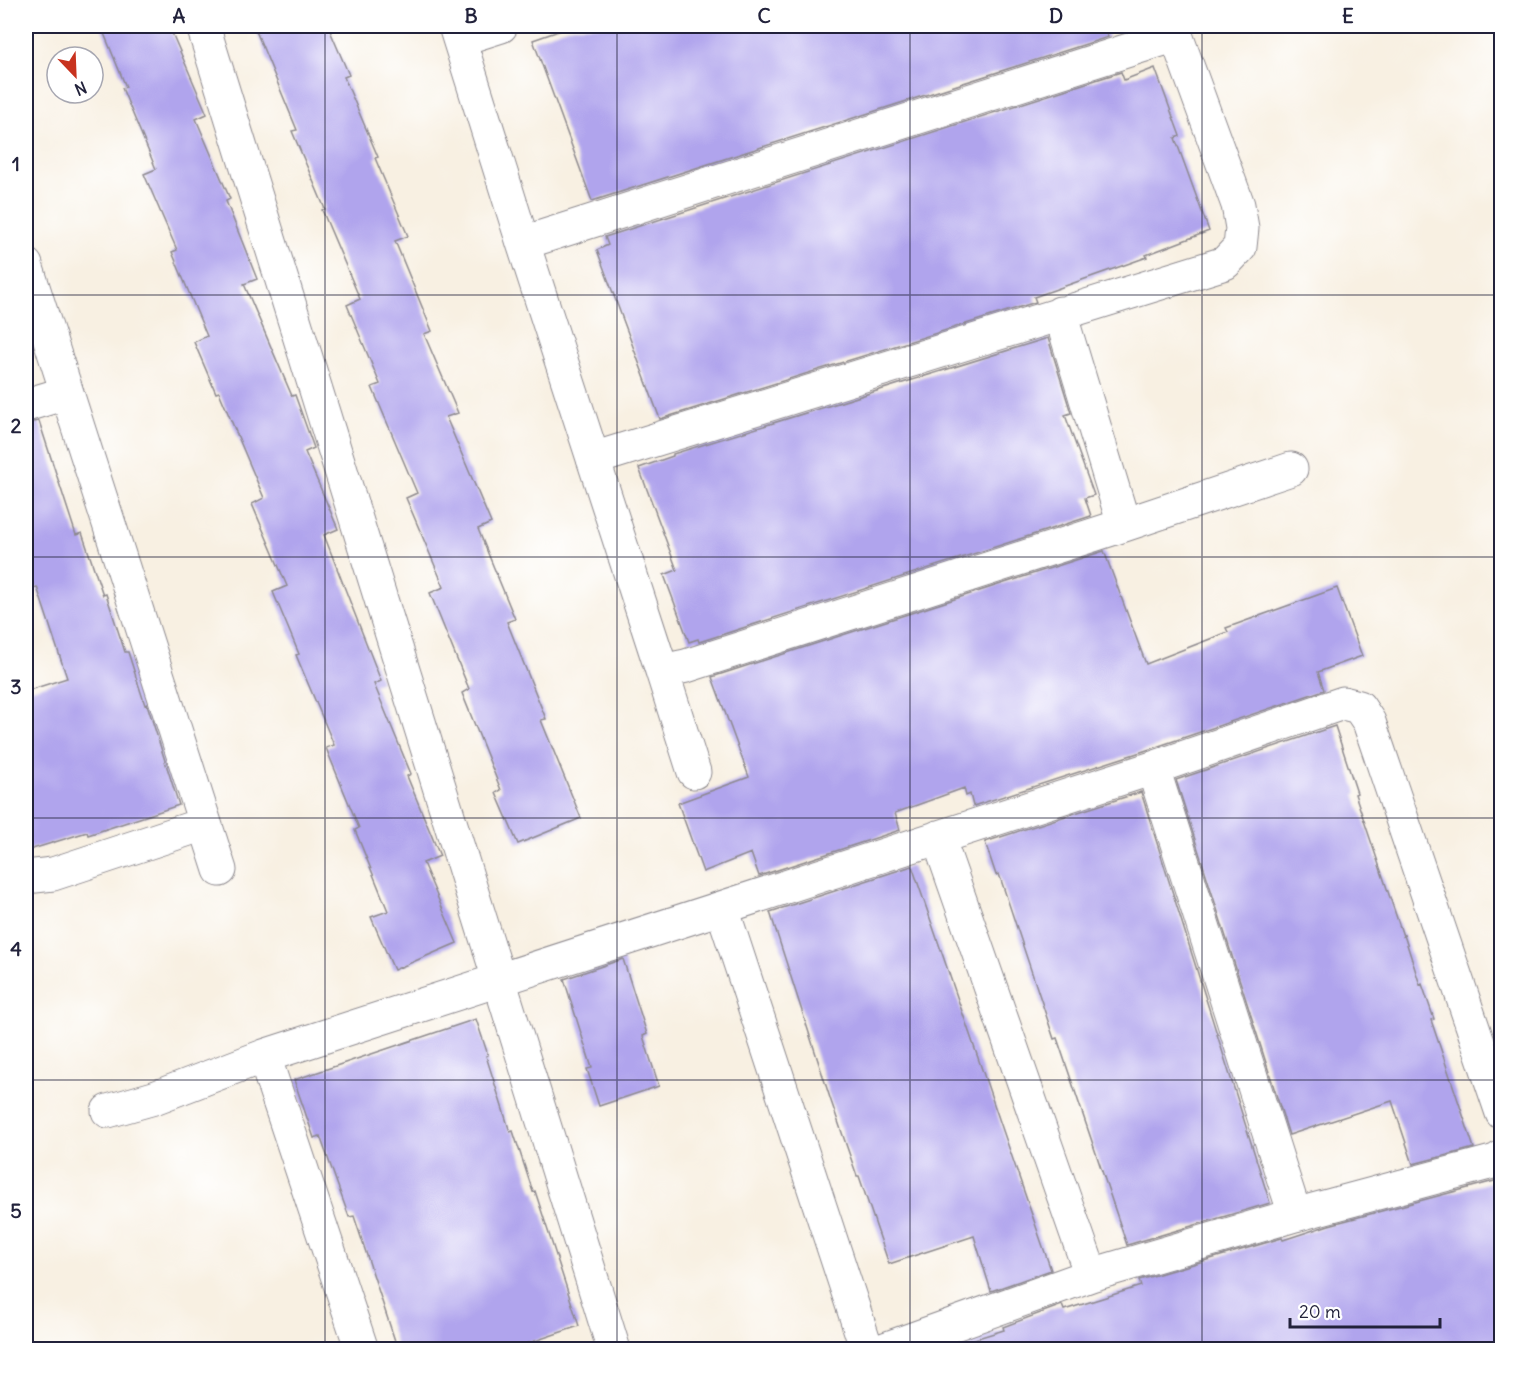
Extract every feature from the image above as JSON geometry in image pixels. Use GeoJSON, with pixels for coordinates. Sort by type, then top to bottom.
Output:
{"type":"FeatureCollection","features":[{"type":"Feature","properties":{"kind":"street"},"geometry":{"type":"LineString","coordinates":[[203,26],[614,1350]]}},
{"type":"Feature","properties":{"kind":"street"},"geometry":{"type":"LineString","coordinates":[[501,26],[457,32],[694,772]]}},
{"type":"Feature","properties":{"kind":"street"},"geometry":{"type":"LineString","coordinates":[[523,243],[1173,30],[1238,205],[1242,228],[1240,247],[1225,262],[593,459]]}},
{"type":"Feature","properties":{"kind":"street"},"geometry":{"type":"LineString","coordinates":[[26,265],[220,870]]}},
{"type":"Feature","properties":{"kind":"street"},"geometry":{"type":"LineString","coordinates":[[1060,313],[1124,525]]}},
{"type":"Feature","properties":{"kind":"street"},"geometry":{"type":"LineString","coordinates":[[26,405],[66,393]]}},
{"type":"Feature","properties":{"kind":"street"},"geometry":{"type":"LineString","coordinates":[[662,671],[686,666],[1291,469]]}},
{"type":"Feature","properties":{"kind":"street"},"geometry":{"type":"LineString","coordinates":[[108,1111],[154,1098],[264,1056],[1153,768],[1342,703],[1359,707],[1370,722],[1502,1113]]}},
{"type":"Feature","properties":{"kind":"street"},"geometry":{"type":"LineString","coordinates":[[1153,768],[1295,1215]]}},
{"type":"Feature","properties":{"kind":"street"},"geometry":{"type":"LineString","coordinates":[[26,877],[52,874],[204,824]]}},
{"type":"Feature","properties":{"kind":"street"},"geometry":{"type":"LineString","coordinates":[[938,837],[1091,1275]]}},
{"type":"Feature","properties":{"kind":"street"},"geometry":{"type":"LineString","coordinates":[[722,908],[867,1350]]}},
{"type":"Feature","properties":{"kind":"street"},"geometry":{"type":"LineString","coordinates":[[264,1056],[362,1350]]}},
{"type":"Feature","properties":{"kind":"street"},"geometry":{"type":"LineString","coordinates":[[882,1350],[1091,1275],[1295,1215],[1496,1161],[1502,1157]]}},
{"type":"Feature","properties":{"kind":"building"},"geometry":{"type":"Polygon","coordinates":[[[101,26],[169,26],[207,114],[196,119],[230,199],[226,201],[257,279],[244,284],[292,396],[295,395],[314,448],[305,452],[338,529],[324,535],[381,681],[374,684],[411,774],[407,776],[440,856],[423,863],[457,943],[394,970],[371,917],[388,911],[355,830],[359,828],[326,748],[334,745],[296,655],[299,654],[273,592],[287,586],[252,504],[264,498],[219,392],[216,393],[194,342],[207,336],[172,252],[177,250],[144,174],[156,169],[122,88],[126,87],[101,26]]]}},
{"type":"Feature","properties":{"kind":"building"},"geometry":{"type":"Polygon","coordinates":[[[254,26],[328,26],[349,75],[344,77],[408,236],[395,241],[432,331],[424,334],[458,413],[446,417],[491,523],[478,529],[515,619],[507,622],[546,719],[541,720],[581,818],[518,844],[496,793],[501,790],[462,693],[469,689],[430,593],[444,587],[406,498],[417,493],[372,387],[380,384],[347,305],[360,299],[322,210],[325,209],[292,131],[297,130],[254,26]]]}},
{"type":"Feature","properties":{"kind":"building"},"geometry":{"type":"Polygon","coordinates":[[[573,26],[1104,26],[1108,37],[592,201],[533,40],[573,26]]]}},
{"type":"Feature","properties":{"kind":"building"},"geometry":{"type":"Polygon","coordinates":[[[1155,68],[1180,136],[1175,138],[1209,231],[1146,255],[1147,257],[1034,297],[1036,302],[660,419],[597,250],[608,245],[605,237],[1121,72],[1124,80],[1155,68]]]}},
{"type":"Feature","properties":{"kind":"building"},"geometry":{"type":"Polygon","coordinates":[[[1048,338],[1071,413],[1065,415],[1094,495],[1085,498],[1091,516],[699,642],[698,639],[689,642],[664,575],[677,570],[639,468],[673,456],[673,454],[1048,338]]]}},
{"type":"Feature","properties":{"kind":"building"},"geometry":{"type":"Polygon","coordinates":[[[39,421],[76,535],[82,533],[103,595],[106,594],[125,652],[128,652],[145,705],[147,704],[179,805],[88,835],[87,832],[26,851],[26,691],[67,678],[26,561],[26,423],[39,421]]]}},
{"type":"Feature","properties":{"kind":"building"},"geometry":{"type":"Polygon","coordinates":[[[1104,551],[1146,664],[1228,632],[1226,628],[1337,588],[1362,656],[1318,672],[1324,690],[1147,750],[973,806],[970,794],[966,796],[964,788],[895,813],[900,830],[759,876],[751,853],[703,872],[678,803],[749,777],[712,677],[1104,551]]]}},
{"type":"Feature","properties":{"kind":"building"},"geometry":{"type":"Polygon","coordinates":[[[1335,726],[1357,793],[1355,794],[1420,985],[1422,984],[1434,1019],[1431,1020],[1474,1148],[1413,1164],[1392,1101],[1289,1135],[1176,780],[1335,726]]]}},
{"type":"Feature","properties":{"kind":"building"},"geometry":{"type":"Polygon","coordinates":[[[1141,792],[1270,1203],[1127,1245],[1057,1038],[1054,1039],[999,874],[996,875],[985,842],[1141,792]]]}},
{"type":"Feature","properties":{"kind":"building"},"geometry":{"type":"Polygon","coordinates":[[[912,866],[1051,1270],[991,1291],[974,1236],[889,1264],[831,1101],[770,912],[912,866]]]}},
{"type":"Feature","properties":{"kind":"building"},"geometry":{"type":"Polygon","coordinates":[[[623,959],[647,1034],[643,1036],[659,1086],[599,1106],[587,1069],[592,1068],[564,979],[623,959]]]}},
{"type":"Feature","properties":{"kind":"building"},"geometry":{"type":"Polygon","coordinates":[[[476,1019],[510,1132],[513,1131],[533,1192],[535,1191],[579,1326],[508,1350],[398,1350],[354,1216],[349,1217],[320,1136],[314,1138],[294,1080],[476,1019]]]}},
{"type":"Feature","properties":{"kind":"building"},"geometry":{"type":"Polygon","coordinates":[[[1502,1179],[1502,1350],[969,1350],[968,1341],[1004,1330],[1003,1327],[1062,1305],[1064,1310],[1141,1286],[1139,1280],[1282,1238],[1283,1240],[1329,1225],[1502,1179]]]}}]}
